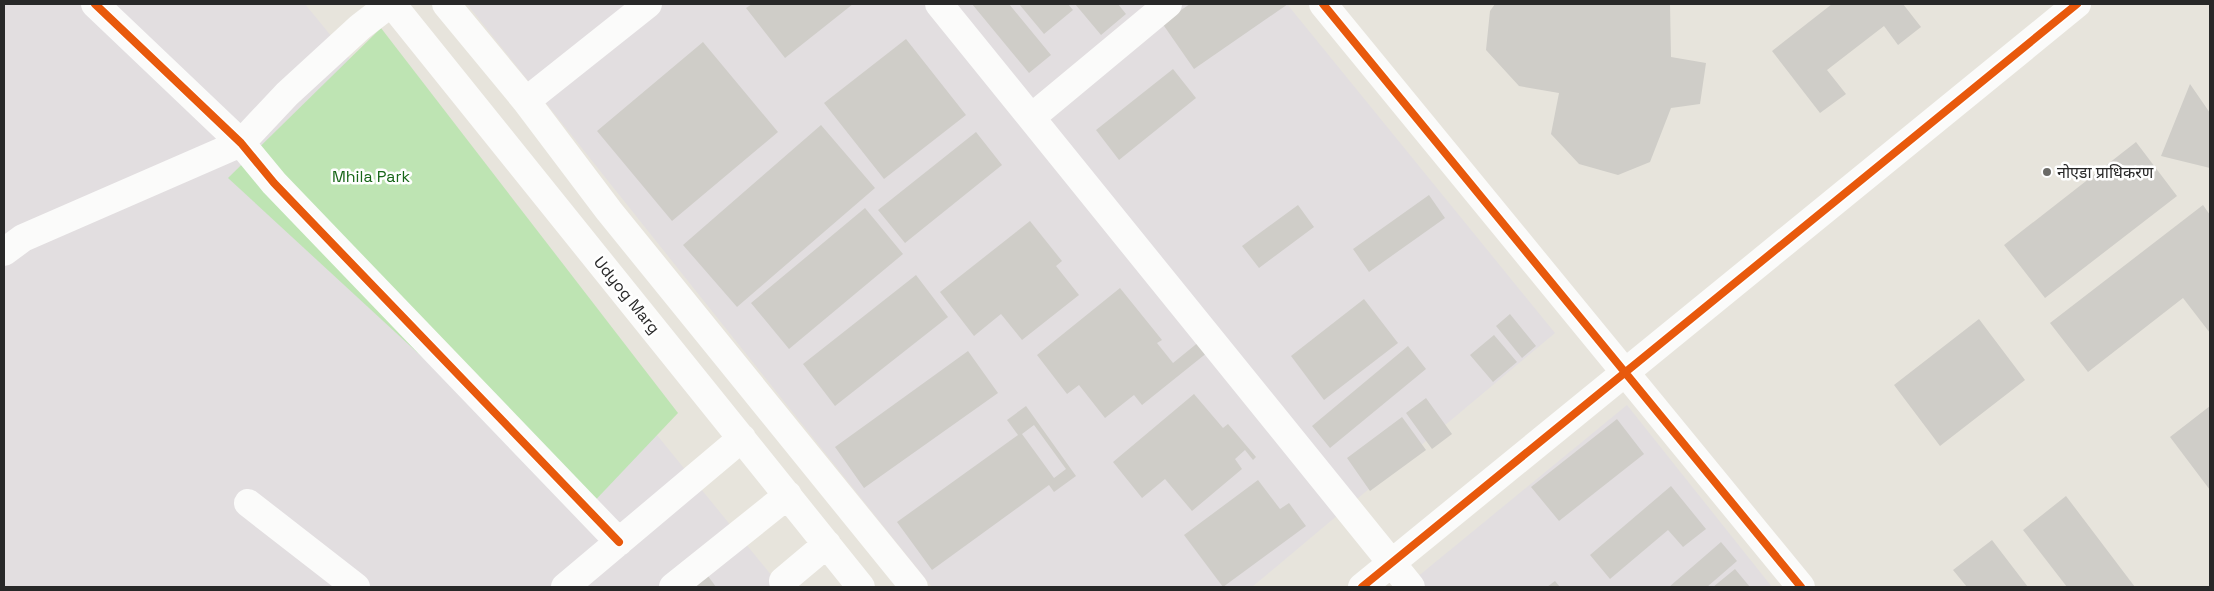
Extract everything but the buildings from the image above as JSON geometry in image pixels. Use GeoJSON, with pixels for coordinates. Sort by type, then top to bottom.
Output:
{"type":"FeatureCollection","features":[{"type":"Feature","properties":{"kind":"street"},"geometry":{"type":"LineString","coordinates":[[95,4],[241,143],[281,190],[619,542]]}},
{"type":"Feature","properties":{"kind":"street"},"geometry":{"type":"LineString","coordinates":[[4,252],[23,238],[241,143],[286,94],[360,27],[391,4]]}},
{"type":"Feature","properties":{"kind":"street","name":"Udyog Marg"},"geometry":{"type":"LineString","coordinates":[[391,4],[862,587]]}},
{"type":"Feature","properties":{"kind":"street"},"geometry":{"type":"LineString","coordinates":[[446,4],[526,101],[609,210],[914,587]]}},
{"type":"Feature","properties":{"kind":"street"},"geometry":{"type":"LineString","coordinates":[[526,101],[648,4]]}},
{"type":"Feature","properties":{"kind":"street"},"geometry":{"type":"LineString","coordinates":[[940,4],[1411,587]]}},
{"type":"Feature","properties":{"kind":"street"},"geometry":{"type":"LineString","coordinates":[[1032,116],[1168,4]]}},
{"type":"Feature","properties":{"kind":"street"},"geometry":{"type":"LineString","coordinates":[[1323,4],[1801,587]]}},
{"type":"Feature","properties":{"kind":"street"},"geometry":{"type":"LineString","coordinates":[[1362,587],[2077,4]]}},
{"type":"Feature","properties":{"kind":"street"},"geometry":{"type":"LineString","coordinates":[[565,587],[742,438]]}},
{"type":"Feature","properties":{"kind":"street"},"geometry":{"type":"LineString","coordinates":[[673,587],[788,495]]}},
{"type":"Feature","properties":{"kind":"street"},"geometry":{"type":"LineString","coordinates":[[248,503],[356,587]]}},
{"type":"Feature","properties":{"kind":"street"},"geometry":{"type":"LineString","coordinates":[[781,578],[827,544]]}},
{"type":"Feature","properties":{"kind":"shaded area"},"geometry":{"type":"Polygon","coordinates":[[[4,4],[305,4],[781,587],[4,587],[4,4]]]}},
{"type":"Feature","properties":{"kind":"shaded area"},"geometry":{"type":"Polygon","coordinates":[[[467,4],[1287,4],[1555,333],[1252,587],[932,587],[467,4]]]}},
{"type":"Feature","properties":{"kind":"shaded area"},"geometry":{"type":"Polygon","coordinates":[[[1627,405],[1772,587],[1405,587],[1627,405]]]}},
{"type":"Feature","properties":{"kind":"green space","name":"Mhila Park"},"geometry":{"type":"Polygon","coordinates":[[[381,28],[678,413],[587,509],[228,178],[381,28]]]}},
{"type":"Feature","properties":{"kind":"cycle path"},"geometry":{"type":"LineString","coordinates":[[95,4],[241,143],[274,183],[619,542]]}},
{"type":"Feature","properties":{"kind":"cycle path"},"geometry":{"type":"LineString","coordinates":[[1323,4],[1801,587]]}},
{"type":"Feature","properties":{"kind":"cycle path"},"geometry":{"type":"LineString","coordinates":[[1362,587],[2077,4]]}},
{"type":"Feature","properties":{"kind":"place","name":"नोएडा प्राधिकरण"},"geometry":{"type":"Point","coordinates":[2047,172]}}]}
